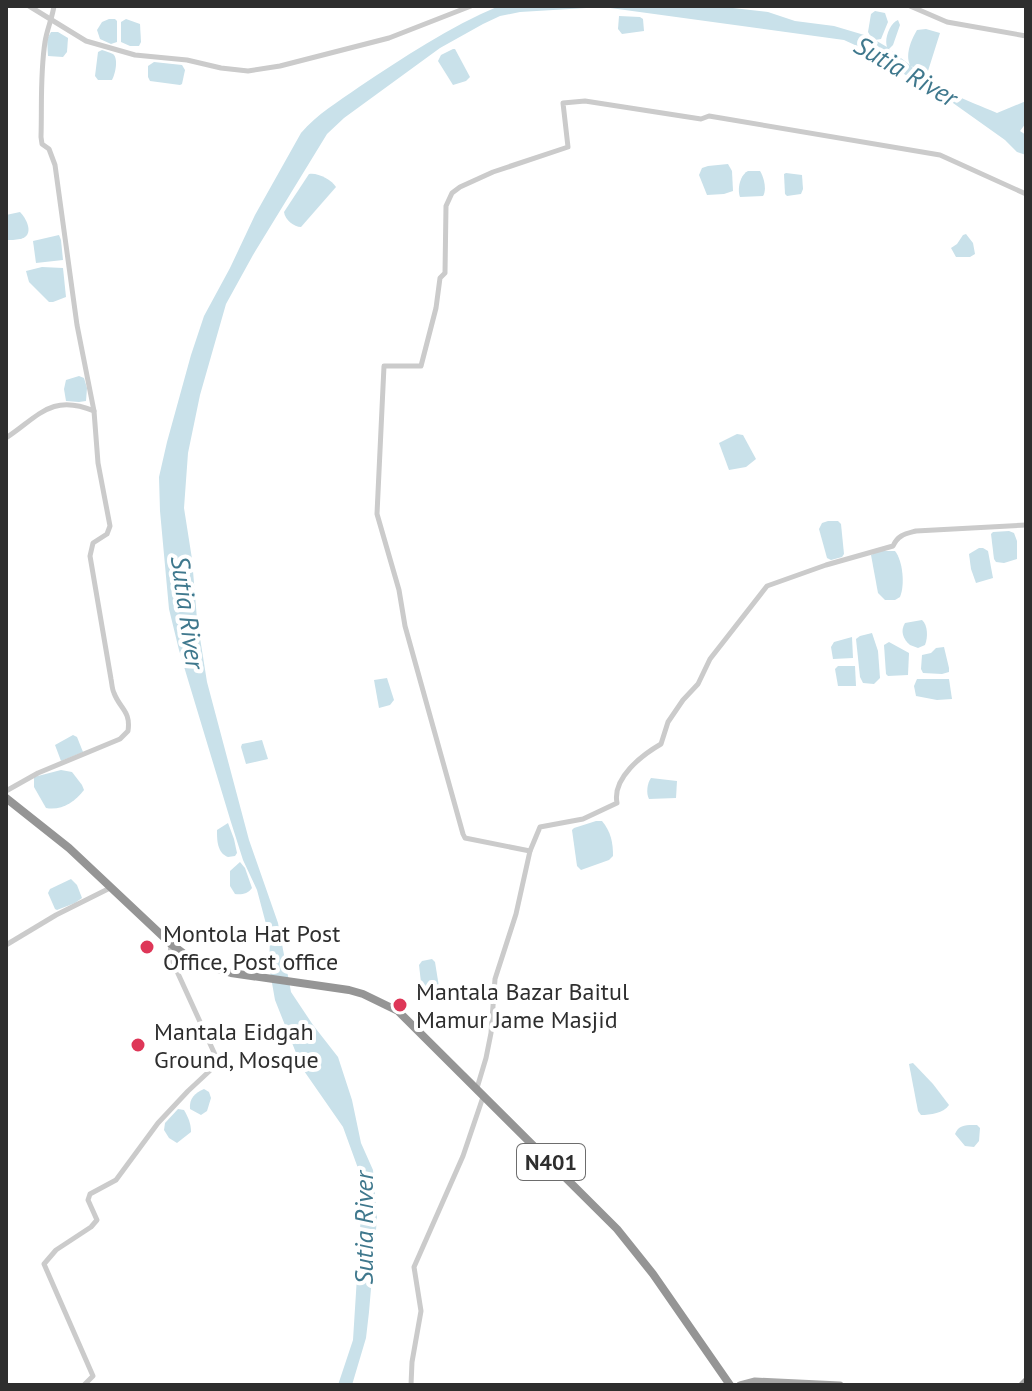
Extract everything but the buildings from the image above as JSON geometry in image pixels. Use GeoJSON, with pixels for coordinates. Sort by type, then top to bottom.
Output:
{"type":"FeatureCollection","features":[{"type":"Feature","properties":{"kind":"highway","name":"N401"},"geometry":{"type":"LineString","coordinates":[[6,798],[69,848],[171,944],[196,963],[231,973],[331,986],[363,994],[398,1011],[617,1229],[653,1274],[730,1385]]}},
{"type":"Feature","properties":{"kind":"main road"},"geometry":{"type":"LineString","coordinates":[[740,1385],[755,1381],[840,1385]]}},
{"type":"Feature","properties":{"kind":"street"},"geometry":{"type":"LineString","coordinates":[[29,6],[86,41],[135,55],[248,71],[375,42],[471,6]]}},
{"type":"Feature","properties":{"kind":"street"},"geometry":{"type":"LineString","coordinates":[[6,791],[38,773],[120,739],[128,731],[129,719],[114,694],[90,556],[93,543],[107,534],[110,526],[55,165],[41,137],[41,72],[46,31],[52,22],[54,6]]}},
{"type":"Feature","properties":{"kind":"street"},"geometry":{"type":"LineString","coordinates":[[910,6],[947,22],[1026,36]]}},
{"type":"Feature","properties":{"kind":"street"},"geometry":{"type":"LineString","coordinates":[[530,851],[465,838],[463,834],[377,514],[384,366],[421,366],[436,308],[440,278],[445,273],[446,206],[452,193],[493,172],[568,147],[563,103],[585,101],[701,119],[709,116],[940,155],[1026,194]]}},
{"type":"Feature","properties":{"kind":"street"},"geometry":{"type":"LineString","coordinates":[[6,438],[46,408],[82,405],[94,411]]}},
{"type":"Feature","properties":{"kind":"street"},"geometry":{"type":"LineString","coordinates":[[411,1385],[421,1311],[414,1267],[463,1156],[491,1033],[495,979],[516,914],[530,851],[540,827],[583,819],[617,803],[616,795],[631,765],[661,744],[668,722],[698,684],[710,659],[767,586],[893,546],[903,534],[1026,525]]}},
{"type":"Feature","properties":{"kind":"street"},"geometry":{"type":"LineString","coordinates":[[6,945],[110,888]]}},
{"type":"Feature","properties":{"kind":"street"},"geometry":{"type":"LineString","coordinates":[[84,1385],[93,1376],[44,1264],[56,1250],[91,1227],[97,1220],[88,1200],[90,1194],[116,1180],[158,1123],[217,1064],[170,956],[171,944]]}},
{"type":"Feature","properties":{"kind":"water","name":"Sutia River"},"geometry":{"type":"Polygon","coordinates":[[[499,6],[715,6],[768,12],[871,37],[868,32],[871,14],[875,11],[885,13],[888,22],[881,39],[875,40],[887,47],[888,32],[898,20],[900,25],[889,49],[910,65],[908,52],[917,30],[940,33],[928,71],[925,73],[911,66],[930,81],[997,113],[1026,101],[1026,123],[1020,131],[1026,135],[1026,155],[1017,152],[953,103],[928,91],[879,56],[844,40],[603,7],[520,12],[500,16],[440,48],[344,118],[327,134],[253,255],[226,304],[200,395],[188,453],[184,508],[207,682],[249,840],[278,923],[291,992],[338,1057],[352,1100],[361,1143],[373,1170],[377,1218],[366,1338],[352,1385],[338,1385],[353,1340],[363,1182],[343,1127],[302,1068],[275,1000],[269,966],[270,939],[257,890],[243,860],[230,819],[169,609],[159,477],[204,316],[301,133],[328,108],[393,65],[445,33],[499,6]]]}},
{"type":"Feature","properties":{"kind":"water"},"geometry":{"type":"Polygon","coordinates":[[[619,16],[640,17],[644,31],[622,34],[618,29],[619,16]]]}},
{"type":"Feature","properties":{"kind":"water"},"geometry":{"type":"Polygon","coordinates":[[[109,19],[117,21],[117,42],[111,44],[100,39],[97,30],[102,22],[109,19]]]}},
{"type":"Feature","properties":{"kind":"water"},"geometry":{"type":"Polygon","coordinates":[[[126,19],[140,24],[139,46],[121,42],[121,22],[126,19]]]}},
{"type":"Feature","properties":{"kind":"water"},"geometry":{"type":"Polygon","coordinates":[[[51,32],[68,38],[67,52],[63,57],[48,56],[47,39],[51,32]]]}},
{"type":"Feature","properties":{"kind":"water"},"geometry":{"type":"Polygon","coordinates":[[[453,49],[470,77],[453,85],[438,61],[441,55],[453,49]]]}},
{"type":"Feature","properties":{"kind":"water"},"geometry":{"type":"Polygon","coordinates":[[[102,50],[113,54],[116,59],[112,80],[98,80],[95,76],[98,52],[102,50]]]}},
{"type":"Feature","properties":{"kind":"water"},"geometry":{"type":"Polygon","coordinates":[[[154,62],[182,65],[185,70],[182,84],[150,81],[148,66],[154,62]]]}},
{"type":"Feature","properties":{"kind":"water"},"geometry":{"type":"Polygon","coordinates":[[[728,164],[732,171],[733,191],[707,195],[699,175],[702,168],[728,164]]]}},
{"type":"Feature","properties":{"kind":"water"},"geometry":{"type":"Polygon","coordinates":[[[748,171],[760,171],[765,190],[763,196],[740,197],[740,182],[748,171]]]}},
{"type":"Feature","properties":{"kind":"water"},"geometry":{"type":"Polygon","coordinates":[[[786,173],[802,175],[801,194],[785,194],[786,173]]]}},
{"type":"Feature","properties":{"kind":"water"},"geometry":{"type":"Polygon","coordinates":[[[309,174],[324,177],[336,187],[298,227],[288,220],[284,212],[309,174]]]}},
{"type":"Feature","properties":{"kind":"water"},"geometry":{"type":"Polygon","coordinates":[[[20,212],[27,223],[27,234],[20,239],[6,240],[6,215],[20,212]]]}},
{"type":"Feature","properties":{"kind":"water"},"geometry":{"type":"Polygon","coordinates":[[[966,234],[973,243],[975,254],[956,257],[951,248],[966,234]]]}},
{"type":"Feature","properties":{"kind":"water"},"geometry":{"type":"Polygon","coordinates":[[[59,235],[63,260],[36,263],[33,241],[59,235]]]}},
{"type":"Feature","properties":{"kind":"water"},"geometry":{"type":"Polygon","coordinates":[[[42,267],[63,268],[66,297],[49,302],[29,282],[26,271],[42,267]]]}},
{"type":"Feature","properties":{"kind":"water"},"geometry":{"type":"Polygon","coordinates":[[[79,376],[84,378],[87,388],[86,401],[66,401],[66,380],[79,376]]]}},
{"type":"Feature","properties":{"kind":"water"},"geometry":{"type":"Polygon","coordinates":[[[737,434],[743,435],[756,459],[746,467],[729,470],[719,443],[737,434]]]}},
{"type":"Feature","properties":{"kind":"water"},"geometry":{"type":"Polygon","coordinates":[[[822,523],[841,524],[844,554],[831,560],[827,558],[819,529],[822,523]]]}},
{"type":"Feature","properties":{"kind":"water"},"geometry":{"type":"Polygon","coordinates":[[[1014,533],[1017,541],[1017,559],[996,562],[991,534],[1014,533]]]}},
{"type":"Feature","properties":{"kind":"water"},"geometry":{"type":"Polygon","coordinates":[[[979,548],[988,551],[993,578],[976,583],[969,554],[979,548]]]}},
{"type":"Feature","properties":{"kind":"water"},"geometry":{"type":"Polygon","coordinates":[[[879,551],[895,551],[900,561],[902,586],[900,597],[895,600],[885,600],[878,593],[871,555],[879,551]]]}},
{"type":"Feature","properties":{"kind":"water"},"geometry":{"type":"Polygon","coordinates":[[[922,620],[927,639],[925,645],[918,648],[908,643],[903,629],[905,623],[922,620]]]}},
{"type":"Feature","properties":{"kind":"water"},"geometry":{"type":"Polygon","coordinates":[[[872,633],[878,651],[880,678],[874,684],[863,683],[860,677],[856,639],[872,633]]]}},
{"type":"Feature","properties":{"kind":"water"},"geometry":{"type":"Polygon","coordinates":[[[852,637],[853,658],[833,659],[831,647],[834,642],[852,637]]]}},
{"type":"Feature","properties":{"kind":"water"},"geometry":{"type":"Polygon","coordinates":[[[889,642],[909,653],[908,675],[886,674],[884,645],[889,642]]]}},
{"type":"Feature","properties":{"kind":"water"},"geometry":{"type":"Polygon","coordinates":[[[944,647],[949,672],[923,673],[922,655],[944,647]]]}},
{"type":"Feature","properties":{"kind":"water"},"geometry":{"type":"Polygon","coordinates":[[[838,666],[855,666],[856,686],[838,686],[835,669],[838,666]]]}},
{"type":"Feature","properties":{"kind":"water"},"geometry":{"type":"Polygon","coordinates":[[[387,678],[394,700],[390,705],[379,708],[374,680],[387,678]]]}},
{"type":"Feature","properties":{"kind":"water"},"geometry":{"type":"Polygon","coordinates":[[[917,679],[949,679],[952,699],[916,696],[914,686],[917,679]]]}},
{"type":"Feature","properties":{"kind":"water"},"geometry":{"type":"Polygon","coordinates":[[[73,735],[77,737],[83,752],[61,761],[55,745],[73,735]]]}},
{"type":"Feature","properties":{"kind":"water"},"geometry":{"type":"Polygon","coordinates":[[[262,740],[268,759],[246,764],[242,744],[262,740]]]}},
{"type":"Feature","properties":{"kind":"water"},"geometry":{"type":"Polygon","coordinates":[[[61,770],[72,772],[84,790],[67,805],[46,808],[34,787],[34,777],[61,770]]]}},
{"type":"Feature","properties":{"kind":"water"},"geometry":{"type":"Polygon","coordinates":[[[651,778],[677,781],[676,798],[649,799],[647,788],[651,778]]]}},
{"type":"Feature","properties":{"kind":"water"},"geometry":{"type":"Polygon","coordinates":[[[602,821],[608,829],[613,856],[581,870],[577,866],[572,830],[602,821]]]}},
{"type":"Feature","properties":{"kind":"water"},"geometry":{"type":"Polygon","coordinates":[[[228,823],[237,853],[228,857],[220,849],[217,830],[228,823]]]}},
{"type":"Feature","properties":{"kind":"water"},"geometry":{"type":"Polygon","coordinates":[[[240,862],[252,888],[246,893],[235,894],[230,886],[230,871],[240,862]]]}},
{"type":"Feature","properties":{"kind":"water"},"geometry":{"type":"Polygon","coordinates":[[[71,879],[82,898],[57,910],[48,893],[71,879]]]}},
{"type":"Feature","properties":{"kind":"water"},"geometry":{"type":"Polygon","coordinates":[[[432,959],[439,987],[435,993],[429,994],[422,991],[419,965],[432,959]]]}},
{"type":"Feature","properties":{"kind":"water"},"geometry":{"type":"Polygon","coordinates":[[[913,1063],[949,1105],[944,1110],[925,1115],[918,1111],[909,1064],[913,1063]]]}},
{"type":"Feature","properties":{"kind":"water"},"geometry":{"type":"Polygon","coordinates":[[[204,1089],[211,1098],[207,1111],[201,1115],[190,1109],[190,1102],[204,1089]]]}},
{"type":"Feature","properties":{"kind":"water"},"geometry":{"type":"Polygon","coordinates":[[[178,1109],[184,1110],[191,1132],[177,1143],[164,1130],[165,1123],[178,1109]]]}},
{"type":"Feature","properties":{"kind":"water"},"geometry":{"type":"Polygon","coordinates":[[[977,1125],[980,1128],[979,1141],[974,1147],[965,1146],[955,1134],[959,1128],[977,1125]]]}},
{"type":"Feature","properties":{"kind":"place","name":"Montola Hat Post Office, Post office"},"geometry":{"type":"Point","coordinates":[147,947]}},
{"type":"Feature","properties":{"kind":"place","name":"Mantala Bazar Baitul Mamur Jame Masjid"},"geometry":{"type":"Point","coordinates":[400,1005]}},
{"type":"Feature","properties":{"kind":"place","name":"Mantala Eidgah Ground, Mosque"},"geometry":{"type":"Point","coordinates":[138,1045]}}]}
